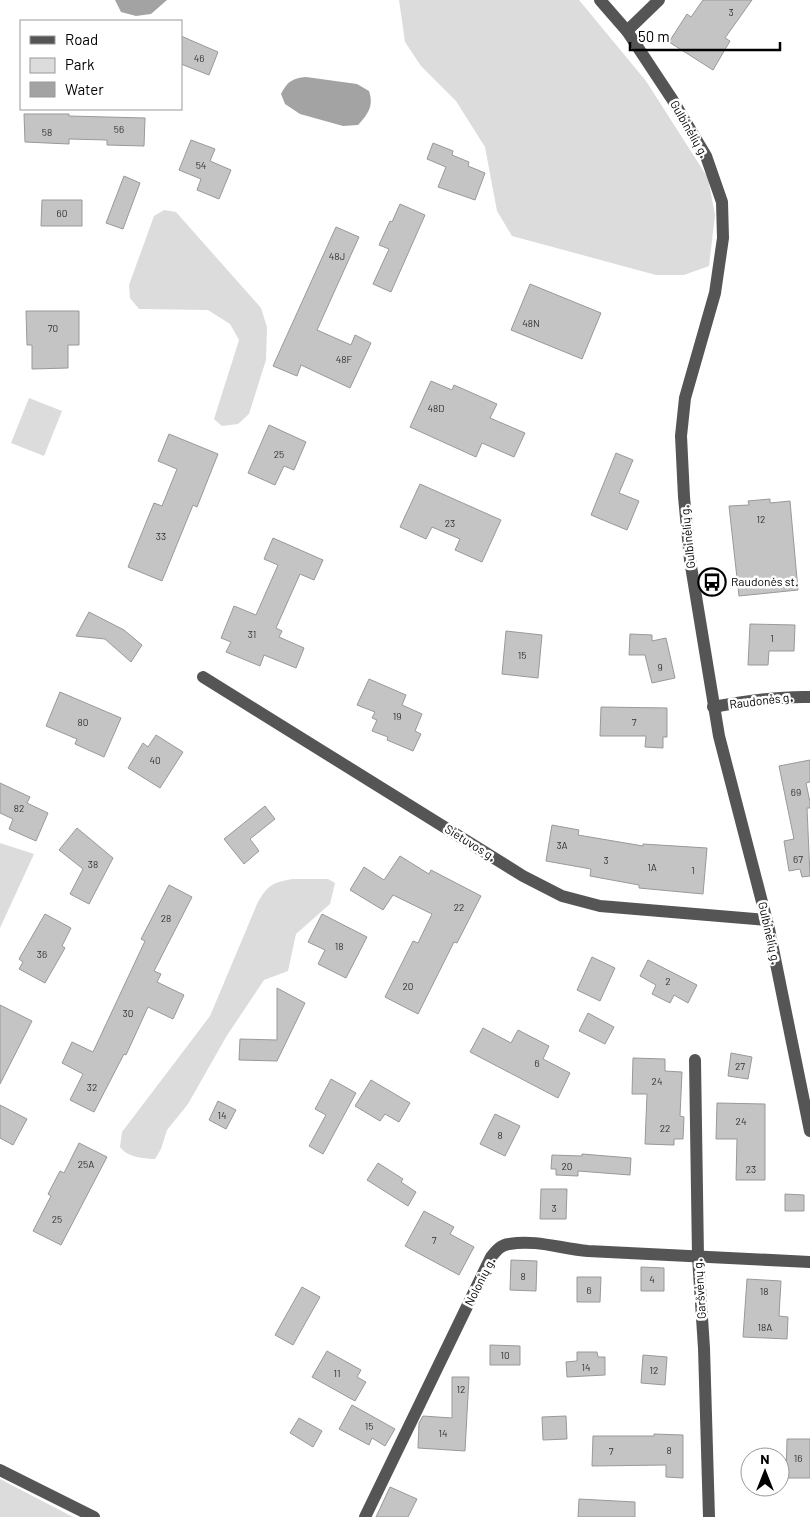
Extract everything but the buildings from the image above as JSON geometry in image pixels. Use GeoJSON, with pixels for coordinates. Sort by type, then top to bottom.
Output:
{"type":"FeatureCollection","features":[{"type":"Feature","properties":{"kind":"street","name":"Gulbinėlių g."},"geometry":{"type":"LineString","coordinates":[[600,0],[627,31],[672,99],[706,156],[722,202],[723,238],[715,293],[685,398],[681,436],[684,497],[690,560],[713,707],[767,920],[810,1131]]}},
{"type":"Feature","properties":{"kind":"street"},"geometry":{"type":"LineString","coordinates":[[627,31],[659,0]]}},
{"type":"Feature","properties":{"kind":"street","name":"Sietuvos g."},"geometry":{"type":"LineString","coordinates":[[203,677],[523,876],[562,896],[600,906],[767,920]]}},
{"type":"Feature","properties":{"kind":"street","name":"Raudonės g."},"geometry":{"type":"LineString","coordinates":[[713,707],[759,699],[790,696],[810,697]]}},
{"type":"Feature","properties":{"kind":"street","name":"Garšvėnų g."},"geometry":{"type":"LineString","coordinates":[[695,1060],[698,1258],[704,1348],[709,1517]]}},
{"type":"Feature","properties":{"kind":"street","name":"Nolonių g."},"geometry":{"type":"LineString","coordinates":[[365,1517],[491,1257],[500,1247],[508,1244],[540,1242],[569,1250],[698,1258],[810,1262]]}},
{"type":"Feature","properties":{"kind":"street"},"geometry":{"type":"LineString","coordinates":[[0,1470],[94,1517]]}},
{"type":"Feature","properties":{"kind":"green space"},"geometry":{"type":"Polygon","coordinates":[[[399,0],[579,0],[646,81],[708,178],[715,215],[709,266],[684,275],[656,275],[512,236],[497,211],[485,147],[456,101],[421,66],[405,42],[399,0]]]}},
{"type":"Feature","properties":{"kind":"green space"},"geometry":{"type":"Polygon","coordinates":[[[164,210],[176,212],[261,308],[267,327],[266,360],[249,414],[238,424],[222,426],[214,419],[239,340],[230,324],[208,310],[139,309],[130,298],[129,285],[154,216],[164,210]]]}},
{"type":"Feature","properties":{"kind":"green space"},"geometry":{"type":"Polygon","coordinates":[[[29,398],[62,411],[44,456],[11,443],[29,398]]]}},
{"type":"Feature","properties":{"kind":"green space"},"geometry":{"type":"Polygon","coordinates":[[[0,843],[34,854],[0,928],[0,843]]]}},
{"type":"Feature","properties":{"kind":"green space"},"geometry":{"type":"Polygon","coordinates":[[[293,879],[328,879],[335,883],[330,904],[296,934],[288,971],[264,980],[226,1037],[188,1104],[167,1130],[161,1149],[155,1159],[136,1157],[127,1153],[120,1147],[122,1132],[210,1016],[257,904],[267,889],[275,883],[293,879]]]}},
{"type":"Feature","properties":{"kind":"green space"},"geometry":{"type":"Polygon","coordinates":[[[0,1479],[73,1517],[0,1517],[0,1479]]]}},
{"type":"Feature","properties":{"kind":"water"},"geometry":{"type":"Polygon","coordinates":[[[115,0],[167,0],[151,14],[136,16],[121,12],[115,0]]]}},
{"type":"Feature","properties":{"kind":"water"},"geometry":{"type":"Polygon","coordinates":[[[306,77],[357,84],[369,91],[371,101],[367,113],[358,125],[343,126],[300,114],[285,104],[281,94],[290,81],[306,77]]]}},
{"type":"Feature","properties":{"kind":"place","name":"Raudonės st."},"geometry":{"type":"Point","coordinates":[712,582]}}]}
